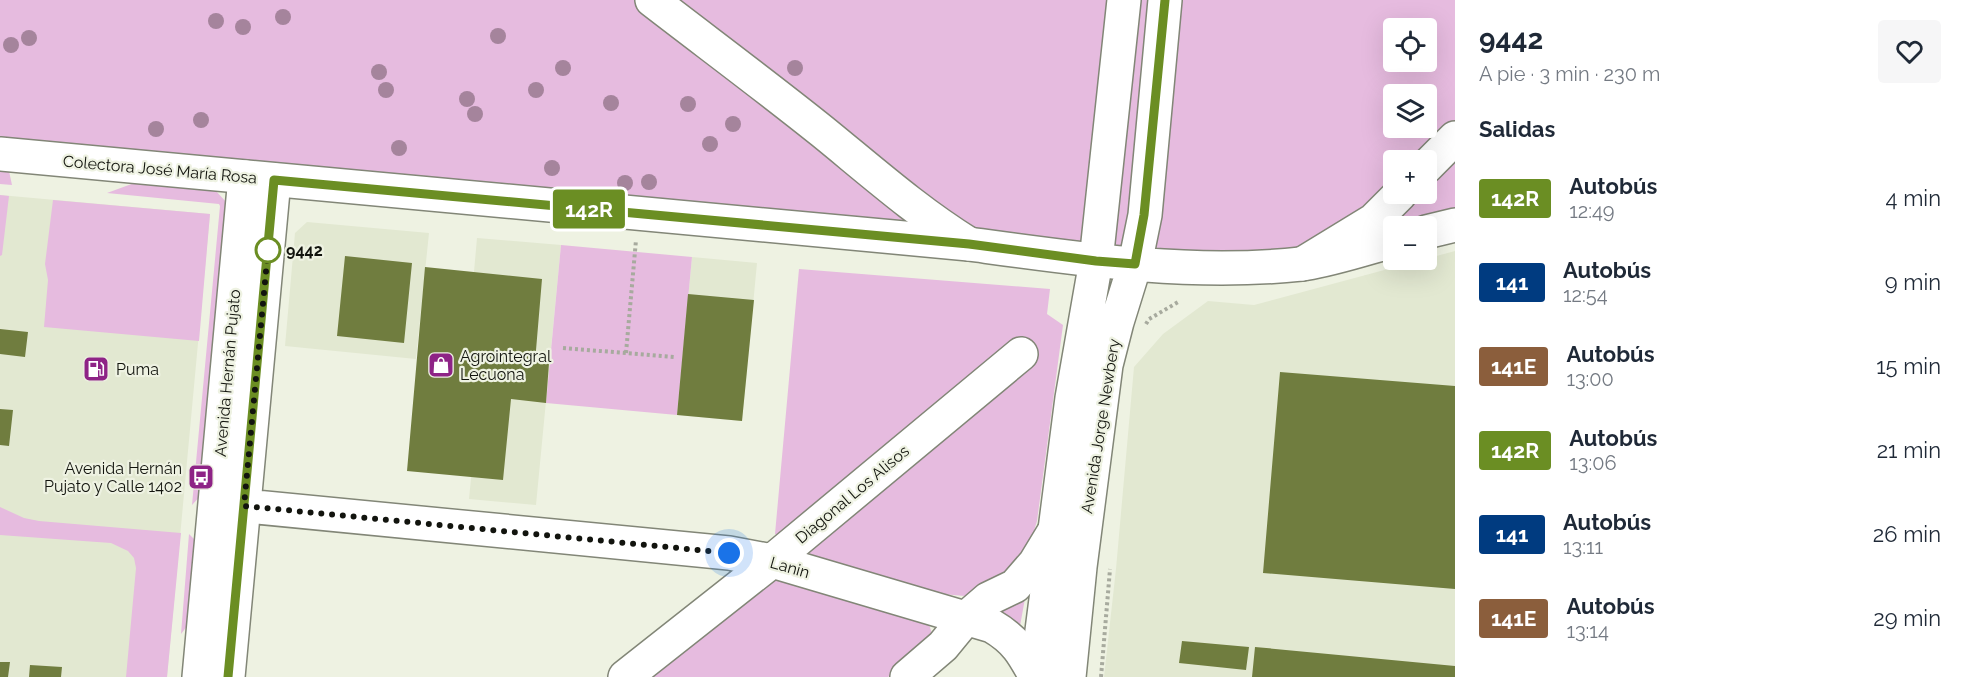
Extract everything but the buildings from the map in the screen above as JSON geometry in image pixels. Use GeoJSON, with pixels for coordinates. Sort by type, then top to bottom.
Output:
{"type":"FeatureCollection","features":[{"type":"Feature","properties":{"kind":"main road"},"geometry":{"type":"LineString","coordinates":[[652,0],[915,207],[941,227],[969,244]]}},
{"type":"Feature","properties":{"kind":"main road","name":"Avenida Jorge Newbery"},"geometry":{"type":"LineString","coordinates":[[1036,677],[1072,398],[1096,261],[1124,0]]}},
{"type":"Feature","properties":{"kind":"main road","name":"Avenida Jorge Newbery"},"geometry":{"type":"LineString","coordinates":[[1069,677],[1081,556],[1106,365],[1135,264],[1144,215],[1165,0]]}},
{"type":"Feature","properties":{"kind":"main road"},"geometry":{"type":"LineString","coordinates":[[1437,156],[1455,138]]}},
{"type":"Feature","properties":{"kind":"main road","name":"Colectora José María Rosa"},"geometry":{"type":"LineString","coordinates":[[0,154],[969,244],[1135,264],[1223,267],[1302,264],[1383,244]]}},
{"type":"Feature","properties":{"kind":"main road","name":"Avenida Hernán Pujato"},"geometry":{"type":"LineString","coordinates":[[228,677],[230,505],[260,179]]}},
{"type":"Feature","properties":{"kind":"main road"},"geometry":{"type":"LineString","coordinates":[[1302,264],[1374,220],[1390,204]]}},
{"type":"Feature","properties":{"kind":"main road"},"geometry":{"type":"LineString","coordinates":[[1437,229],[1455,225]]}},
{"type":"Feature","properties":{"kind":"main road","name":"Diagonal Los Alisos"},"geometry":{"type":"LineString","coordinates":[[625,677],[772,561],[1021,354]]}},
{"type":"Feature","properties":{"kind":"main road","name":"Avenida Hernán Pujato"},"geometry":{"type":"LineString","coordinates":[[199,677],[230,505]]}},
{"type":"Feature","properties":{"kind":"main road","name":"Lanin"},"geometry":{"type":"LineString","coordinates":[[230,505],[729,553],[772,561],[992,626],[1008,636],[1020,648],[1036,677]]}},
{"type":"Feature","properties":{"kind":"main road"},"geometry":{"type":"LineString","coordinates":[[908,677],[943,646],[966,618],[988,599],[1015,586],[1035,562],[1055,530]]}},
{"type":"Feature","properties":{"kind":"path"},"geometry":{"type":"LineString","coordinates":[[626,353],[635,252]]}},
{"type":"Feature","properties":{"kind":"path","name":"Avenida Jorge Newbery"},"geometry":{"type":"LineString","coordinates":[[1143,328],[1149,319],[1180,301]]}},
{"type":"Feature","properties":{"kind":"path"},"geometry":{"type":"LineString","coordinates":[[563,348],[675,357]]}},
{"type":"Feature","properties":{"kind":"path"},"geometry":{"type":"LineString","coordinates":[[1101,677],[1110,568]]}},
{"type":"Feature","properties":{"kind":"shaded area"},"geometry":{"type":"Polygon","coordinates":[[[0,0],[1455,0],[1455,225],[1437,225],[1437,216],[1383,216],[1383,231],[1302,264],[0,154],[0,0]]]}},
{"type":"Feature","properties":{"kind":"shaded area"},"geometry":{"type":"Polygon","coordinates":[[[0,170],[9,171],[12,185],[0,184],[0,170]]]}},
{"type":"Feature","properties":{"kind":"shaded area"},"geometry":{"type":"Polygon","coordinates":[[[137,182],[208,189],[216,191],[227,203],[204,492],[192,505],[220,206],[219,204],[107,193],[137,182]]]}},
{"type":"Feature","properties":{"kind":"shaded area"},"geometry":{"type":"Polygon","coordinates":[[[0,195],[210,214],[167,677],[0,677],[0,195]]]}},
{"type":"Feature","properties":{"kind":"shaded area"},"geometry":{"type":"Polygon","coordinates":[[[0,195],[9,196],[2,255],[0,256],[0,195]]]}},
{"type":"Feature","properties":{"kind":"shaded area"},"geometry":{"type":"Polygon","coordinates":[[[53,200],[210,214],[199,341],[44,327],[48,280],[45,264],[53,200]]]}},
{"type":"Feature","properties":{"kind":"shaded area"},"geometry":{"type":"Polygon","coordinates":[[[307,222],[429,233],[416,359],[285,346],[295,233],[307,222]]]}},
{"type":"Feature","properties":{"kind":"shaded area"},"geometry":{"type":"Polygon","coordinates":[[[477,238],[561,245],[536,505],[469,499],[479,397],[463,395],[477,238]]]}},
{"type":"Feature","properties":{"kind":"shaded area"},"geometry":{"type":"Polygon","coordinates":[[[561,245],[692,257],[677,415],[546,403],[561,245]]]}},
{"type":"Feature","properties":{"kind":"shaded area"},"geometry":{"type":"Polygon","coordinates":[[[1455,251],[1455,677],[1104,677],[1134,367],[1163,334],[1208,301],[1254,305],[1384,270],[1437,270],[1437,256],[1455,251]]]}},
{"type":"Feature","properties":{"kind":"shaded area"},"geometry":{"type":"Polygon","coordinates":[[[692,257],[757,263],[742,421],[677,415],[692,257]]]}},
{"type":"Feature","properties":{"kind":"shaded area"},"geometry":{"type":"Polygon","coordinates":[[[799,269],[1050,289],[1047,314],[1063,325],[1037,521],[1029,547],[1016,565],[991,584],[965,596],[942,594],[808,556],[775,534],[799,269]]]}},
{"type":"Feature","properties":{"kind":"shaded area"},"geometry":{"type":"Polygon","coordinates":[[[0,507],[24,518],[39,521],[181,533],[167,677],[126,677],[136,568],[134,558],[128,551],[111,543],[0,535],[0,507]]]}},
{"type":"Feature","properties":{"kind":"shaded area"},"geometry":{"type":"Polygon","coordinates":[[[189,534],[197,542],[191,621],[181,634],[189,534]]]}},
{"type":"Feature","properties":{"kind":"shaded area"},"geometry":{"type":"Polygon","coordinates":[[[776,579],[927,618],[933,637],[888,677],[646,677],[758,584],[776,579]]]}},
{"type":"Feature","properties":{"kind":"shaded area"},"geometry":{"type":"Polygon","coordinates":[[[1026,593],[1020,626],[992,611],[1026,593]]]}},
{"type":"Feature","properties":{"kind":"bus line","name":"142R"},"geometry":{"type":"LineString","coordinates":[[228,677],[274,180],[969,244],[1135,264],[1144,215],[1165,0]]}},
{"type":"Feature","properties":{"kind":"place","name":"9442"},"geometry":{"type":"Point","coordinates":[268,250]}},
{"type":"Feature","properties":{"kind":"place","name":"Agrointegral Lecuona"},"geometry":{"type":"Point","coordinates":[441,365]}},
{"type":"Feature","properties":{"kind":"place","name":"Puma"},"geometry":{"type":"Point","coordinates":[96,369]}},
{"type":"Feature","properties":{"kind":"place","name":"Avenida Hernán Pujato y Calle 1402"},"geometry":{"type":"Point","coordinates":[201,477]}},
{"type":"Feature","properties":{"kind":"route"},"geometry":{"type":"LineString","coordinates":[[268,250],[244,506],[729,553]]}}]}
